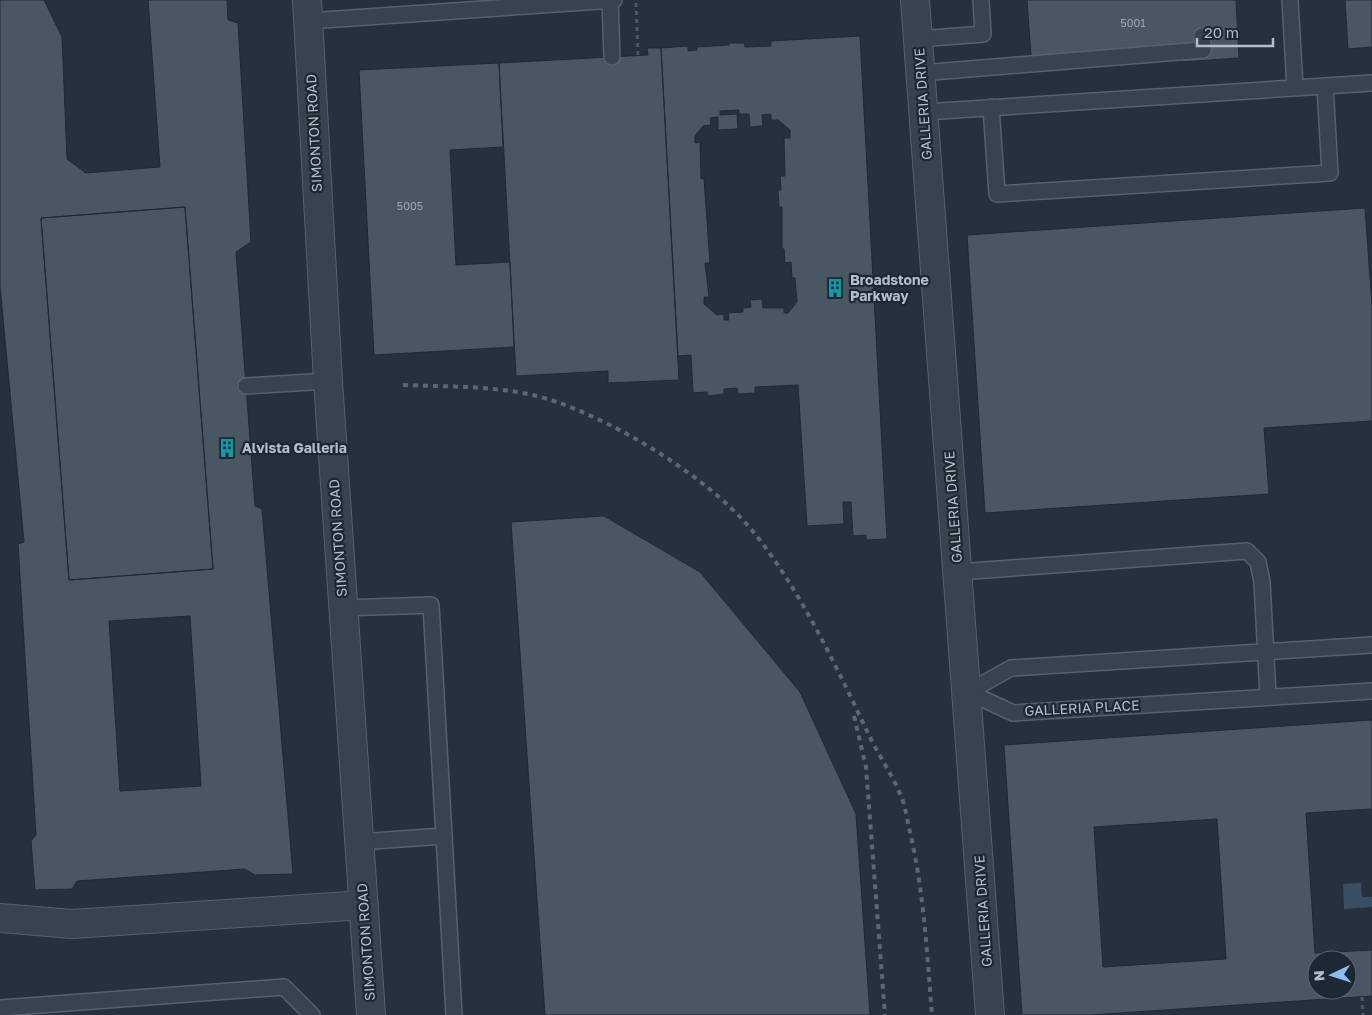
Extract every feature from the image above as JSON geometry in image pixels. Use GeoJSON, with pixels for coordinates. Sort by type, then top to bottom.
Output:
{"type":"FeatureCollection","features":[{"type":"Feature","properties":{"kind":"street","name":"GALLERIA DRIVE"},"geometry":{"type":"LineString","coordinates":[[916,0],[968,692],[990,1015]]}},
{"type":"Feature","properties":{"kind":"street","name":"SIMONTON ROAD"},"geometry":{"type":"LineString","coordinates":[[308,10],[328,381],[371,1015]]}},
{"type":"Feature","properties":{"kind":"street"},"geometry":{"type":"LineString","coordinates":[[0,918],[72,924],[364,905]]}},
{"type":"Feature","properties":{"kind":"lane"},"geometry":{"type":"LineString","coordinates":[[308,10],[611,0],[612,57]]}},
{"type":"Feature","properties":{"kind":"lane"},"geometry":{"type":"LineString","coordinates":[[918,39],[983,34],[981,0]]}},
{"type":"Feature","properties":{"kind":"lane"},"geometry":{"type":"LineString","coordinates":[[1290,0],[1295,88]]}},
{"type":"Feature","properties":{"kind":"lane"},"geometry":{"type":"LineString","coordinates":[[921,73],[1204,50],[1202,36]]}},
{"type":"Feature","properties":{"kind":"lane"},"geometry":{"type":"LineString","coordinates":[[924,112],[1372,83]]}},
{"type":"Feature","properties":{"kind":"lane"},"geometry":{"type":"LineString","coordinates":[[991,107],[997,194],[1330,173],[1325,86]]}},
{"type":"Feature","properties":{"kind":"lane"},"geometry":{"type":"LineString","coordinates":[[246,386],[328,381]]}},
{"type":"Feature","properties":{"kind":"lane"},"geometry":{"type":"LineString","coordinates":[[958,572],[1247,551],[1258,562],[1262,582],[1268,697]]}},
{"type":"Feature","properties":{"kind":"lane"},"geometry":{"type":"LineString","coordinates":[[343,608],[431,605],[454,1015]]}},
{"type":"Feature","properties":{"kind":"lane"},"geometry":{"type":"LineString","coordinates":[[968,692],[1011,668],[1372,646]]}},
{"type":"Feature","properties":{"kind":"lane","name":"GALLERIA PLACE"},"geometry":{"type":"LineString","coordinates":[[968,692],[1013,713],[1372,691]]}},
{"type":"Feature","properties":{"kind":"lane"},"geometry":{"type":"LineString","coordinates":[[359,842],[444,836]]}},
{"type":"Feature","properties":{"kind":"lane"},"geometry":{"type":"LineString","coordinates":[[0,1008],[284,987],[312,1015]]}},
{"type":"Feature","properties":{"kind":"path"},"geometry":{"type":"LineString","coordinates":[[636,0],[638,55]]}},
{"type":"Feature","properties":{"kind":"path"},"geometry":{"type":"LineString","coordinates":[[1362,997],[1363,1015]]}},
{"type":"Feature","properties":{"kind":"water"},"geometry":{"type":"Polygon","coordinates":[[[1361,883],[1362,897],[1372,897],[1372,907],[1344,909],[1343,884],[1361,883]]]}},
{"type":"Feature","properties":{"kind":"building","name":"Alvista Galleria"},"geometry":{"type":"Polygon","coordinates":[[[0,0],[44,0],[62,37],[67,159],[86,173],[160,167],[148,0],[227,0],[228,20],[238,23],[251,242],[236,252],[255,506],[262,509],[293,874],[255,875],[245,869],[77,881],[72,889],[35,890],[31,841],[36,835],[18,544],[24,542],[0,286],[0,0]],[[185,207],[41,218],[69,580],[213,569],[185,207]],[[190,616],[109,621],[120,791],[201,786],[190,616]]]}},
{"type":"Feature","properties":{"kind":"building"},"geometry":{"type":"Polygon","coordinates":[[[1027,0],[1236,0],[1239,58],[1182,62],[1181,46],[1031,56],[1027,0]]]}},
{"type":"Feature","properties":{"kind":"building"},"geometry":{"type":"Polygon","coordinates":[[[1345,0],[1372,0],[1372,47],[1348,49],[1345,0]]]}},
{"type":"Feature","properties":{"kind":"building","name":"Broadstone Parkway"},"geometry":{"type":"Polygon","coordinates":[[[860,36],[887,539],[866,540],[866,535],[853,536],[851,502],[843,502],[844,524],[807,526],[798,385],[755,387],[755,393],[738,394],[737,388],[724,389],[724,394],[708,396],[707,392],[693,393],[691,355],[678,356],[661,48],[688,46],[688,51],[697,50],[697,47],[729,45],[729,43],[744,43],[745,47],[771,46],[771,41],[860,36]],[[739,110],[720,111],[720,115],[737,114],[738,129],[718,130],[718,117],[710,118],[711,125],[703,126],[695,136],[695,143],[700,142],[701,179],[704,179],[710,263],[705,263],[709,297],[704,297],[704,304],[717,315],[724,314],[724,320],[729,320],[728,313],[743,312],[743,308],[751,307],[750,300],[762,299],[763,308],[784,308],[784,313],[788,313],[797,302],[795,278],[792,278],[791,262],[785,263],[784,249],[782,249],[782,207],[779,207],[778,190],[781,190],[780,176],[785,176],[784,138],[790,138],[790,130],[778,120],[771,120],[771,114],[762,115],[763,126],[750,127],[749,114],[739,114],[739,110]]]}},
{"type":"Feature","properties":{"kind":"building"},"geometry":{"type":"Polygon","coordinates":[[[647,48],[661,48],[679,380],[608,383],[608,371],[516,376],[499,63],[648,55],[647,48]]]}},
{"type":"Feature","properties":{"kind":"building"},"geometry":{"type":"Polygon","coordinates":[[[499,63],[503,147],[450,150],[456,265],[510,262],[514,347],[374,355],[359,70],[499,63]]]}},
{"type":"Feature","properties":{"kind":"building"},"geometry":{"type":"Polygon","coordinates":[[[185,207],[213,569],[69,580],[41,218],[185,207]]]}},
{"type":"Feature","properties":{"kind":"building"},"geometry":{"type":"Polygon","coordinates":[[[1365,208],[1372,306],[1372,421],[1264,428],[1269,494],[985,513],[967,235],[1365,208]]]}},
{"type":"Feature","properties":{"kind":"building"},"geometry":{"type":"Polygon","coordinates":[[[604,516],[700,572],[800,692],[856,814],[870,1015],[545,1015],[511,522],[604,516]]]}},
{"type":"Feature","properties":{"kind":"building"},"geometry":{"type":"Polygon","coordinates":[[[1372,720],[1372,809],[1306,813],[1315,950],[1307,950],[1307,1000],[1313,1000],[1090,1015],[1022,1015],[1004,745],[1372,720]],[[1217,819],[1094,827],[1103,967],[1226,959],[1217,819]]]}},
{"type":"Feature","properties":{"kind":"building"},"geometry":{"type":"Polygon","coordinates":[[[1372,950],[1372,996],[1357,997],[1357,951],[1372,950]]]}},
{"type":"Feature","properties":{"kind":"railway"},"geometry":{"type":"LineString","coordinates":[[403,385],[498,389],[536,396],[579,411],[633,437],[686,471],[710,489],[750,528],[784,574],[800,600],[903,800],[915,855],[922,900],[932,1015]]}},
{"type":"Feature","properties":{"kind":"railway"},"geometry":{"type":"LineString","coordinates":[[854,716],[866,767],[885,1015]]}},
{"type":"Feature","properties":{"kind":"place","name":"Broadstone Parkway"},"geometry":{"type":"Point","coordinates":[835,288]}},
{"type":"Feature","properties":{"kind":"place","name":"Alvista Galleria"},"geometry":{"type":"Point","coordinates":[227,448]}}]}
